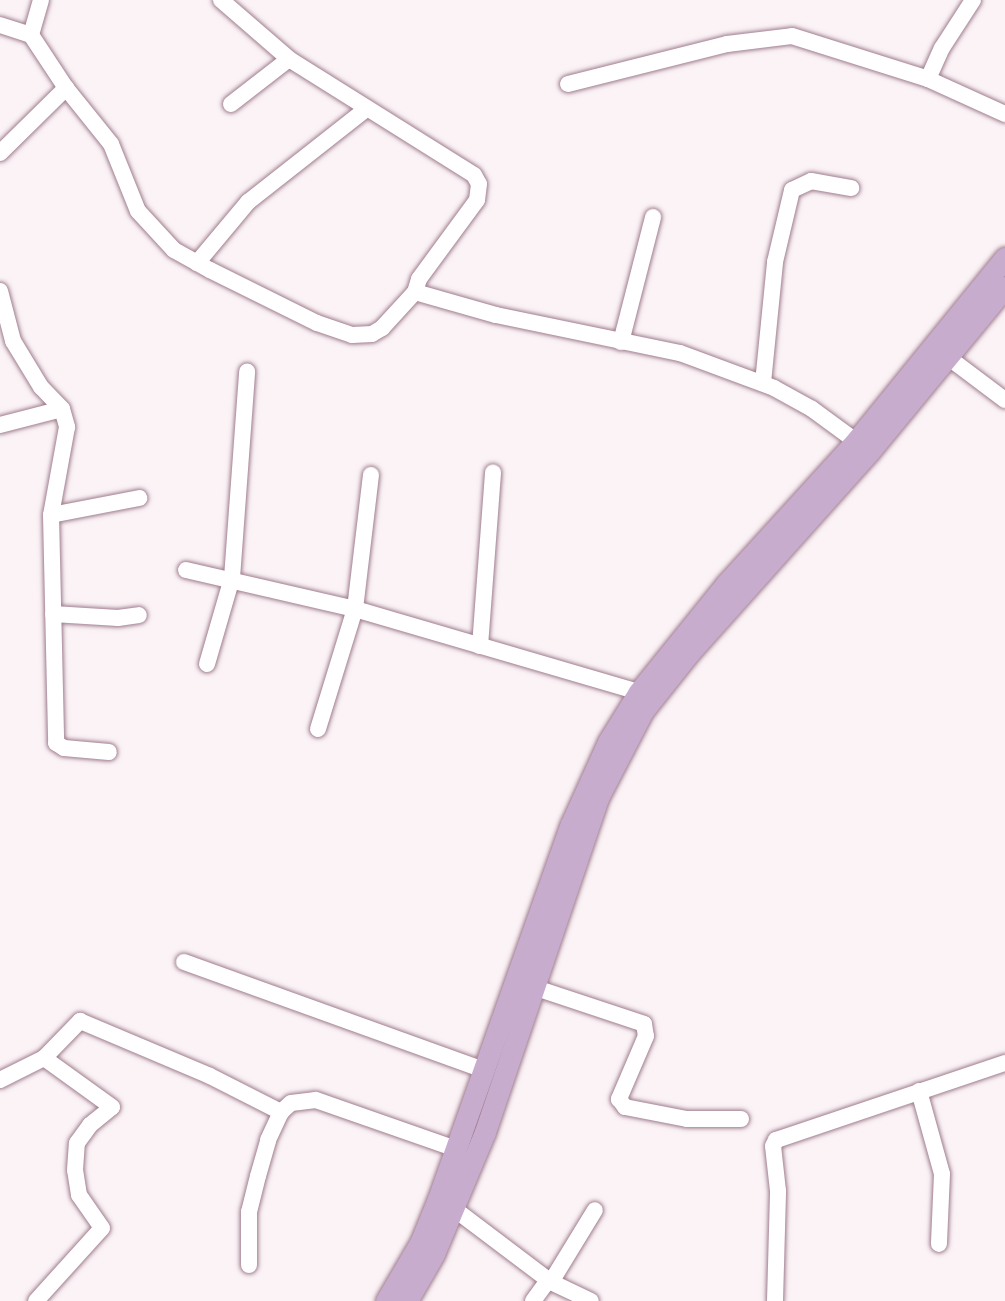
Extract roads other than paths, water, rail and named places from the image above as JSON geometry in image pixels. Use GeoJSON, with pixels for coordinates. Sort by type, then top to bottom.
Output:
{"type":"FeatureCollection","features":[{"type":"Feature","properties":{"kind":"main road"},"geometry":{"type":"LineString","coordinates":[[407,1301],[434,1254],[485,1132],[598,798],[644,711],[690,652],[863,446],[1005,258]]}},
{"type":"Feature","properties":{"kind":"main road"},"geometry":{"type":"LineString","coordinates":[[387,1301],[421,1241],[486,1071],[584,792],[639,692],[726,584],[949,358],[1005,287]]}},
{"type":"Feature","properties":{"kind":"street"},"geometry":{"type":"LineString","coordinates":[[31,35],[40,0]]}},
{"type":"Feature","properties":{"kind":"street"},"geometry":{"type":"LineString","coordinates":[[0,25],[31,35],[66,88],[111,144],[138,211],[174,250],[317,323],[352,335],[372,334],[382,328],[415,292],[419,279],[477,200],[479,184],[474,175],[289,59],[221,0]]}},
{"type":"Feature","properties":{"kind":"street"},"geometry":{"type":"LineString","coordinates":[[928,79],[973,0]]}},
{"type":"Feature","properties":{"kind":"street"},"geometry":{"type":"LineString","coordinates":[[568,84],[727,44],[792,36],[928,79],[1005,114]]}},
{"type":"Feature","properties":{"kind":"street"},"geometry":{"type":"LineString","coordinates":[[231,104],[289,59]]}},
{"type":"Feature","properties":{"kind":"street"},"geometry":{"type":"LineString","coordinates":[[0,153],[66,88]]}},
{"type":"Feature","properties":{"kind":"street"},"geometry":{"type":"LineString","coordinates":[[197,263],[248,202],[366,109]]}},
{"type":"Feature","properties":{"kind":"street"},"geometry":{"type":"LineString","coordinates":[[763,383],[775,262],[792,190],[798,184],[811,181],[851,188]]}},
{"type":"Feature","properties":{"kind":"street"},"geometry":{"type":"LineString","coordinates":[[621,342],[653,217]]}},
{"type":"Feature","properties":{"kind":"street"},"geometry":{"type":"LineString","coordinates":[[0,291],[13,341],[36,379],[62,409],[67,427],[51,515],[56,743],[64,748],[109,752]]}},
{"type":"Feature","properties":{"kind":"street"},"geometry":{"type":"LineString","coordinates":[[415,292],[496,315],[680,353],[763,383],[812,409],[863,446]]}},
{"type":"Feature","properties":{"kind":"street"},"geometry":{"type":"LineString","coordinates":[[949,358],[1005,400]]}},
{"type":"Feature","properties":{"kind":"street"},"geometry":{"type":"LineString","coordinates":[[207,664],[232,578],[247,372]]}},
{"type":"Feature","properties":{"kind":"street"},"geometry":{"type":"LineString","coordinates":[[0,425],[62,409]]}},
{"type":"Feature","properties":{"kind":"street"},"geometry":{"type":"LineString","coordinates":[[480,646],[494,472]]}},
{"type":"Feature","properties":{"kind":"street"},"geometry":{"type":"LineString","coordinates":[[318,729],[355,609],[371,475]]}},
{"type":"Feature","properties":{"kind":"street"},"geometry":{"type":"LineString","coordinates":[[51,515],[139,498]]}},
{"type":"Feature","properties":{"kind":"street"},"geometry":{"type":"LineString","coordinates":[[186,570],[232,578],[355,609],[639,692]]}},
{"type":"Feature","properties":{"kind":"street"},"geometry":{"type":"LineString","coordinates":[[53,614],[108,618],[139,615]]}},
{"type":"Feature","properties":{"kind":"street"},"geometry":{"type":"LineString","coordinates":[[184,962],[486,1071]]}},
{"type":"Feature","properties":{"kind":"street"},"geometry":{"type":"LineString","coordinates":[[533,987],[644,1024],[646,1036],[620,1099],[625,1107],[687,1119],[741,1119]]}},
{"type":"Feature","properties":{"kind":"street"},"geometry":{"type":"LineString","coordinates":[[0,1080],[44,1058],[80,1022],[210,1076],[281,1112]]}},
{"type":"Feature","properties":{"kind":"street"},"geometry":{"type":"LineString","coordinates":[[36,1301],[102,1228],[79,1195],[75,1170],[77,1143],[90,1125],[112,1107],[44,1058]]}},
{"type":"Feature","properties":{"kind":"street"},"geometry":{"type":"LineString","coordinates":[[775,1301],[778,1191],[773,1146],[777,1140],[1005,1064]]}},
{"type":"Feature","properties":{"kind":"street"},"geometry":{"type":"LineString","coordinates":[[919,1091],[942,1174],[939,1244]]}},
{"type":"Feature","properties":{"kind":"street"},"geometry":{"type":"LineString","coordinates":[[249,1265],[249,1212],[268,1140],[281,1112],[291,1103],[316,1100],[456,1149]]}},
{"type":"Feature","properties":{"kind":"street"},"geometry":{"type":"LineString","coordinates":[[453,1208],[549,1281],[591,1301]]}},
{"type":"Feature","properties":{"kind":"street"},"geometry":{"type":"LineString","coordinates":[[533,1301],[549,1281],[595,1209]]}}]}
